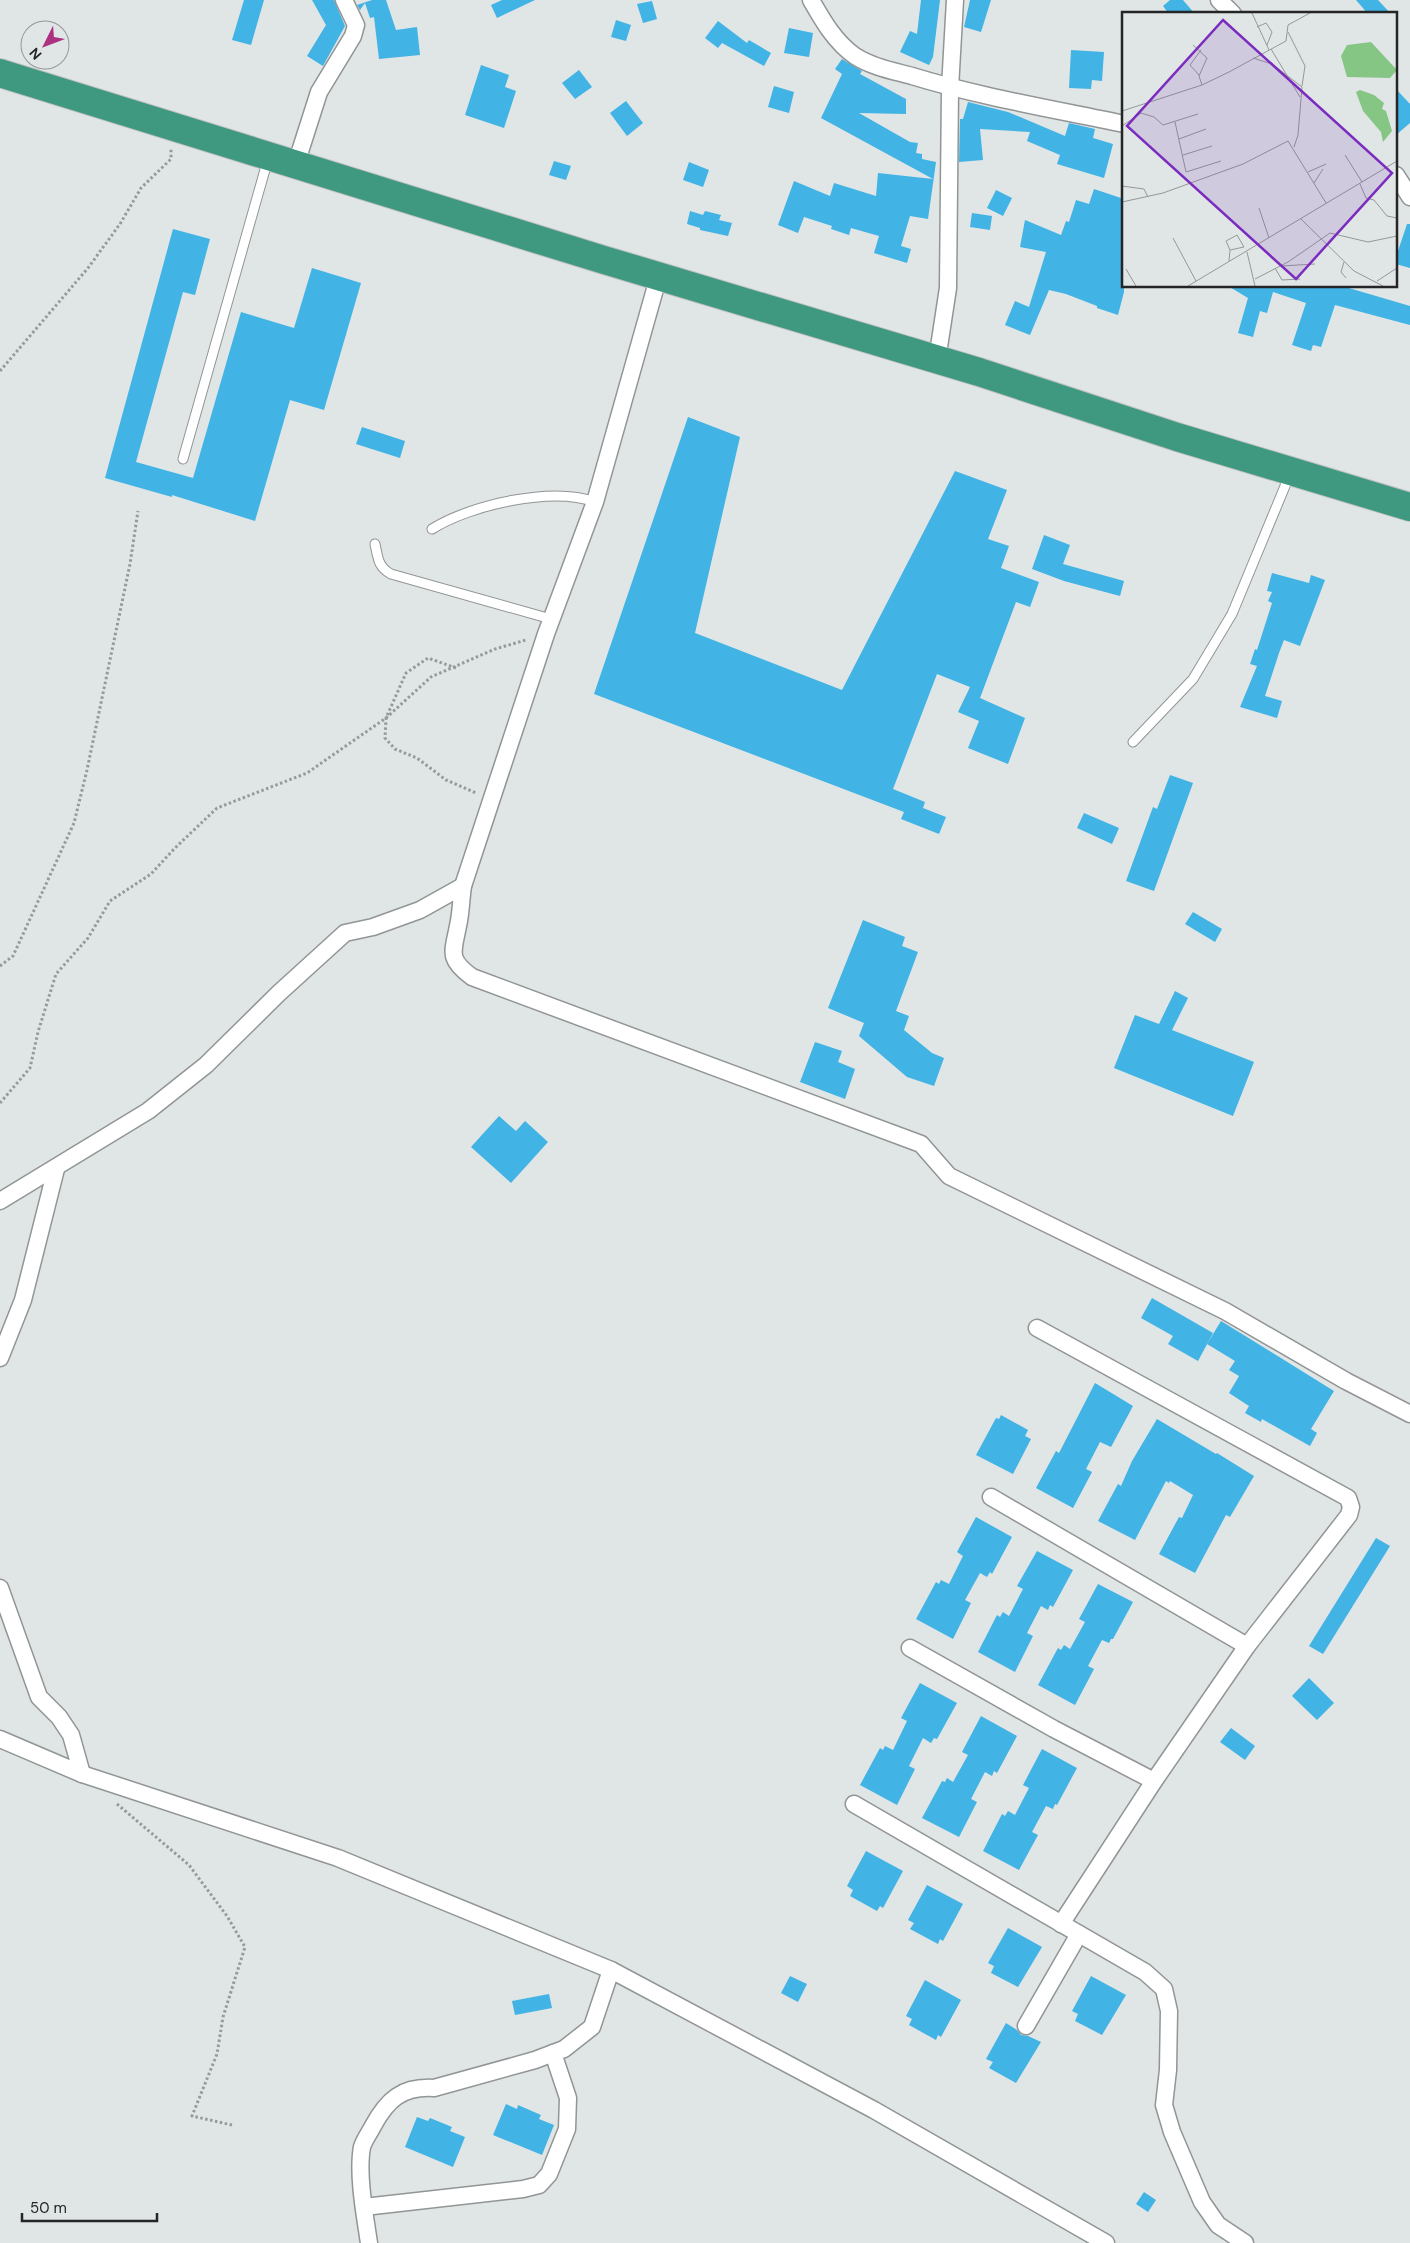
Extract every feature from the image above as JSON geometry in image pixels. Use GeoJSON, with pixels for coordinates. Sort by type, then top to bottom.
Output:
{"type":"FeatureCollection","features":[{"type":"Feature","properties":{"kind":"highway"},"geometry":{"type":"LineString","coordinates":[[3,70],[172,126],[938,360],[1291,472],[1410,507]]}},
{"type":"Feature","properties":{"kind":"street"},"geometry":{"type":"LineString","coordinates":[[296,164],[319,92],[353,36],[356,25],[344,0]]}},
{"type":"Feature","properties":{"kind":"street"},"geometry":{"type":"LineString","coordinates":[[810,0],[824,24],[844,46],[857,57],[874,65],[950,88],[1122,124]]}},
{"type":"Feature","properties":{"kind":"street"},"geometry":{"type":"LineString","coordinates":[[938,360],[948,288],[950,88],[955,0]]}},
{"type":"Feature","properties":{"kind":"street"},"geometry":{"type":"LineString","coordinates":[[1219,0],[1231,12]]}},
{"type":"Feature","properties":{"kind":"street"},"geometry":{"type":"LineString","coordinates":[[1398,178],[1410,197]]}},
{"type":"Feature","properties":{"kind":"street"},"geometry":{"type":"LineString","coordinates":[[1398,201],[1410,205]]}},
{"type":"Feature","properties":{"kind":"street"},"geometry":{"type":"LineString","coordinates":[[659,275],[595,502],[548,627],[463,886],[458,927],[452,948],[459,968],[472,977],[920,1144],[949,1176],[1225,1311],[1346,1381],[1410,1414]]}},
{"type":"Feature","properties":{"kind":"street"},"geometry":{"type":"LineString","coordinates":[[0,1202],[148,1111],[206,1064],[279,993],[345,933],[373,927],[420,910],[463,886]]}},
{"type":"Feature","properties":{"kind":"street"},"geometry":{"type":"LineString","coordinates":[[0,1358],[23,1300],[56,1169]]}},
{"type":"Feature","properties":{"kind":"street"},"geometry":{"type":"LineString","coordinates":[[1037,1328],[1348,1498],[1351,1507],[1349,1515],[1247,1646],[1154,1781],[1061,1924]]}},
{"type":"Feature","properties":{"kind":"street"},"geometry":{"type":"LineString","coordinates":[[991,1497],[1247,1646]]}},
{"type":"Feature","properties":{"kind":"street"},"geometry":{"type":"LineString","coordinates":[[0,1588],[39,1697],[59,1716],[71,1735],[82,1774]]}},
{"type":"Feature","properties":{"kind":"street"},"geometry":{"type":"LineString","coordinates":[[910,1648],[1054,1729],[1154,1781]]}},
{"type":"Feature","properties":{"kind":"street"},"geometry":{"type":"LineString","coordinates":[[0,1739],[82,1774],[338,1858],[611,1970],[874,2110],[1106,2243]]}},
{"type":"Feature","properties":{"kind":"street"},"geometry":{"type":"LineString","coordinates":[[854,1804],[1145,1972],[1164,1989],[1169,2011],[1168,2070],[1164,2105],[1172,2132],[1202,2202],[1218,2225],[1245,2243]]}},
{"type":"Feature","properties":{"kind":"street"},"geometry":{"type":"LineString","coordinates":[[1026,2026],[1079,1934]]}},
{"type":"Feature","properties":{"kind":"street"},"geometry":{"type":"LineString","coordinates":[[369,2243],[361,2189],[362,2146],[383,2107],[403,2092],[422,2088],[434,2088],[564,2049],[592,2027],[611,1970]]}},
{"type":"Feature","properties":{"kind":"street"},"geometry":{"type":"LineString","coordinates":[[364,2207],[524,2189],[539,2185],[549,2174],[567,2129],[568,2098],[553,2053]]}},
{"type":"Feature","properties":{"kind":"lane"},"geometry":{"type":"LineString","coordinates":[[183,459],[269,155]]}},
{"type":"Feature","properties":{"kind":"lane"},"geometry":{"type":"LineString","coordinates":[[1133,742],[1193,679],[1232,614],[1291,472]]}},
{"type":"Feature","properties":{"kind":"lane"},"geometry":{"type":"LineString","coordinates":[[432,529],[449,518],[532,496],[582,497],[595,502]]}},
{"type":"Feature","properties":{"kind":"lane"},"geometry":{"type":"LineString","coordinates":[[375,544],[378,564],[382,569],[391,574],[548,627]]}},
{"type":"Feature","properties":{"kind":"path"},"geometry":{"type":"LineString","coordinates":[[0,371],[88,268],[120,224],[141,188],[170,159],[172,126]]}},
{"type":"Feature","properties":{"kind":"path"},"geometry":{"type":"LineString","coordinates":[[0,966],[13,956],[74,823],[88,770],[130,564],[138,511]]}},
{"type":"Feature","properties":{"kind":"path"},"geometry":{"type":"LineString","coordinates":[[0,1102],[30,1068],[38,1032],[56,974],[88,938],[110,901],[152,874],[175,848],[217,808],[307,774],[386,718],[431,677],[456,668],[548,627]]}},
{"type":"Feature","properties":{"kind":"path"},"geometry":{"type":"LineString","coordinates":[[456,668],[428,658],[406,673],[386,718],[385,738],[395,749],[416,758],[446,780],[491,799]]}},
{"type":"Feature","properties":{"kind":"path"},"geometry":{"type":"LineString","coordinates":[[111,1799],[189,1865],[227,1916],[244,1947],[223,2017],[217,2054],[192,2116],[232,2125]]}},
{"type":"Feature","properties":{"kind":"building"},"geometry":{"type":"Polygon","coordinates":[[[244,0],[264,0],[251,45],[232,40],[244,0]]]}},
{"type":"Feature","properties":{"kind":"building"},"geometry":{"type":"Polygon","coordinates":[[[312,0],[334,0],[345,26],[323,66],[307,56],[326,25],[312,0]]]}},
{"type":"Feature","properties":{"kind":"building"},"geometry":{"type":"Polygon","coordinates":[[[372,0],[386,0],[396,30],[417,27],[420,55],[379,59],[374,17],[370,18],[365,3],[360,10],[357,5],[372,0]]]}},
{"type":"Feature","properties":{"kind":"building"},"geometry":{"type":"Polygon","coordinates":[[[502,0],[535,0],[497,18],[491,5],[502,0]]]}},
{"type":"Feature","properties":{"kind":"building"},"geometry":{"type":"Polygon","coordinates":[[[921,0],[940,0],[933,57],[929,65],[900,52],[910,31],[917,34],[921,0]]]}},
{"type":"Feature","properties":{"kind":"building"},"geometry":{"type":"Polygon","coordinates":[[[970,0],[991,0],[981,32],[964,27],[970,0]]]}},
{"type":"Feature","properties":{"kind":"building"},"geometry":{"type":"Polygon","coordinates":[[[1170,0],[1183,0],[1193,12],[1168,12],[1163,6],[1170,0]]]}},
{"type":"Feature","properties":{"kind":"building"},"geometry":{"type":"Polygon","coordinates":[[[1356,0],[1378,0],[1389,12],[1366,12],[1356,0]]]}},
{"type":"Feature","properties":{"kind":"building"},"geometry":{"type":"Polygon","coordinates":[[[652,1],[657,19],[643,23],[637,4],[652,1]]]}},
{"type":"Feature","properties":{"kind":"building"},"geometry":{"type":"Polygon","coordinates":[[[616,20],[631,25],[626,41],[611,37],[616,20]]]}},
{"type":"Feature","properties":{"kind":"building"},"geometry":{"type":"Polygon","coordinates":[[[718,21],[747,43],[749,40],[771,53],[764,66],[722,43],[718,48],[705,38],[718,21]]]}},
{"type":"Feature","properties":{"kind":"building"},"geometry":{"type":"Polygon","coordinates":[[[789,28],[813,33],[809,57],[784,53],[789,28]]]}},
{"type":"Feature","properties":{"kind":"building"},"geometry":{"type":"Polygon","coordinates":[[[1071,50],[1104,52],[1102,81],[1092,80],[1091,89],[1069,88],[1071,50]]]}},
{"type":"Feature","properties":{"kind":"building"},"geometry":{"type":"Polygon","coordinates":[[[842,59],[862,71],[860,74],[906,99],[906,114],[859,113],[910,142],[918,143],[916,153],[922,154],[922,159],[936,162],[928,219],[910,216],[901,246],[911,249],[907,263],[874,253],[879,236],[851,228],[849,235],[831,229],[832,226],[804,217],[798,233],[778,225],[794,181],[830,196],[834,183],[876,196],[878,173],[933,179],[821,118],[842,74],[835,69],[842,59]]]}},
{"type":"Feature","properties":{"kind":"building"},"geometry":{"type":"Polygon","coordinates":[[[481,65],[509,75],[505,87],[516,91],[504,128],[465,115],[481,65]]]}},
{"type":"Feature","properties":{"kind":"building"},"geometry":{"type":"Polygon","coordinates":[[[579,70],[592,87],[575,99],[562,83],[579,70]]]}},
{"type":"Feature","properties":{"kind":"building"},"geometry":{"type":"Polygon","coordinates":[[[774,86],[794,92],[789,113],[768,107],[774,86]]]}},
{"type":"Feature","properties":{"kind":"building"},"geometry":{"type":"Polygon","coordinates":[[[1398,91],[1410,104],[1410,123],[1398,133],[1398,91]]]}},
{"type":"Feature","properties":{"kind":"building"},"geometry":{"type":"Polygon","coordinates":[[[626,101],[643,123],[627,136],[610,113],[626,101]]]}},
{"type":"Feature","properties":{"kind":"building"},"geometry":{"type":"Polygon","coordinates":[[[968,102],[1008,112],[1065,136],[1069,123],[1095,129],[1093,138],[1113,144],[1104,178],[1057,164],[1060,155],[1027,141],[1030,132],[980,129],[983,160],[959,162],[960,119],[963,119],[968,102]]]}},
{"type":"Feature","properties":{"kind":"building"},"geometry":{"type":"Polygon","coordinates":[[[554,161],[571,166],[566,180],[549,175],[554,161]]]}},
{"type":"Feature","properties":{"kind":"building"},"geometry":{"type":"Polygon","coordinates":[[[689,162],[709,170],[703,187],[683,180],[689,162]]]}},
{"type":"Feature","properties":{"kind":"building"},"geometry":{"type":"Polygon","coordinates":[[[1094,189],[1122,198],[1122,288],[1124,288],[1124,292],[1118,315],[1066,294],[1049,290],[1030,335],[1005,325],[1015,301],[1029,307],[1046,252],[1020,247],[1025,220],[1061,235],[1066,221],[1069,222],[1076,200],[1089,204],[1094,189]]]}},
{"type":"Feature","properties":{"kind":"building"},"geometry":{"type":"Polygon","coordinates":[[[996,190],[1012,198],[1003,216],[987,208],[996,190]]]}},
{"type":"Feature","properties":{"kind":"building"},"geometry":{"type":"Polygon","coordinates":[[[690,211],[703,215],[705,211],[721,215],[719,220],[732,223],[728,236],[700,230],[700,228],[687,224],[690,211]]]}},
{"type":"Feature","properties":{"kind":"building"},"geometry":{"type":"Polygon","coordinates":[[[972,213],[992,216],[990,230],[970,227],[972,213]]]}},
{"type":"Feature","properties":{"kind":"building"},"geometry":{"type":"Polygon","coordinates":[[[1407,224],[1410,224],[1410,268],[1398,265],[1398,251],[1407,224]]]}},
{"type":"Feature","properties":{"kind":"building"},"geometry":{"type":"Polygon","coordinates":[[[173,229],[210,239],[195,295],[183,292],[136,462],[193,478],[241,312],[294,328],[312,268],[361,283],[324,410],[290,400],[255,521],[172,495],[172,497],[105,478],[173,229]]]}},
{"type":"Feature","properties":{"kind":"building"},"geometry":{"type":"Polygon","coordinates":[[[1231,288],[1349,288],[1410,306],[1410,325],[1335,305],[1321,347],[1313,345],[1311,351],[1292,345],[1306,303],[1273,292],[1267,313],[1260,311],[1253,337],[1238,333],[1248,298],[1231,288]]]}},
{"type":"Feature","properties":{"kind":"building"},"geometry":{"type":"Polygon","coordinates":[[[688,417],[740,437],[695,633],[842,690],[955,471],[1007,490],[988,539],[1009,546],[1001,568],[1039,582],[1030,607],[1016,602],[980,698],[1025,718],[1008,764],[968,748],[979,721],[958,712],[970,687],[937,674],[893,789],[925,802],[923,808],[946,817],[939,834],[901,819],[904,812],[594,694],[688,417]]]}},
{"type":"Feature","properties":{"kind":"building"},"geometry":{"type":"Polygon","coordinates":[[[362,427],[405,441],[400,458],[356,444],[362,427]]]}},
{"type":"Feature","properties":{"kind":"building"},"geometry":{"type":"Polygon","coordinates":[[[1044,535],[1070,545],[1063,564],[1124,581],[1120,596],[1064,581],[1032,569],[1044,535]]]}},
{"type":"Feature","properties":{"kind":"building"},"geometry":{"type":"Polygon","coordinates":[[[1272,573],[1309,583],[1311,575],[1325,580],[1300,646],[1284,640],[1279,653],[1265,696],[1282,701],[1277,718],[1240,707],[1257,666],[1250,664],[1255,649],[1257,650],[1272,603],[1268,601],[1272,592],[1267,591],[1272,573]]]}},
{"type":"Feature","properties":{"kind":"building"},"geometry":{"type":"Polygon","coordinates":[[[1170,775],[1193,783],[1154,891],[1126,881],[1153,807],[1157,809],[1170,775]]]}},
{"type":"Feature","properties":{"kind":"building"},"geometry":{"type":"Polygon","coordinates":[[[1084,813],[1119,828],[1112,844],[1077,828],[1084,813]]]}},
{"type":"Feature","properties":{"kind":"building"},"geometry":{"type":"Polygon","coordinates":[[[1193,912],[1222,929],[1215,942],[1185,924],[1193,912]]]}},
{"type":"Feature","properties":{"kind":"building"},"geometry":{"type":"Polygon","coordinates":[[[863,920],[905,937],[902,946],[918,952],[896,1011],[909,1016],[904,1030],[932,1053],[944,1058],[934,1086],[907,1077],[859,1036],[864,1023],[828,1008],[863,920]]]}},
{"type":"Feature","properties":{"kind":"building"},"geometry":{"type":"Polygon","coordinates":[[[1175,991],[1188,998],[1172,1030],[1254,1062],[1233,1116],[1114,1068],[1135,1015],[1159,1024],[1175,991]]]}},
{"type":"Feature","properties":{"kind":"building"},"geometry":{"type":"Polygon","coordinates":[[[815,1042],[842,1051],[838,1062],[855,1069],[845,1099],[800,1082],[815,1042]]]}},
{"type":"Feature","properties":{"kind":"building"},"geometry":{"type":"Polygon","coordinates":[[[499,1116],[516,1131],[525,1121],[548,1142],[511,1183],[471,1147],[499,1116]]]}},
{"type":"Feature","properties":{"kind":"building"},"geometry":{"type":"Polygon","coordinates":[[[1152,1298],[1213,1333],[1198,1361],[1168,1344],[1173,1336],[1141,1318],[1152,1298]]]}},
{"type":"Feature","properties":{"kind":"building"},"geometry":{"type":"Polygon","coordinates":[[[1221,1321],[1334,1391],[1311,1429],[1317,1433],[1310,1446],[1262,1419],[1261,1422],[1245,1413],[1249,1406],[1229,1393],[1239,1376],[1229,1370],[1235,1361],[1207,1344],[1221,1321]]]}},
{"type":"Feature","properties":{"kind":"building"},"geometry":{"type":"Polygon","coordinates":[[[1095,1383],[1133,1406],[1111,1447],[1100,1442],[1086,1469],[1092,1472],[1073,1508],[1036,1488],[1056,1451],[1059,1453],[1095,1383]]]}},
{"type":"Feature","properties":{"kind":"building"},"geometry":{"type":"Polygon","coordinates":[[[1001,1415],[1028,1430],[1025,1436],[1031,1439],[1013,1474],[976,1455],[996,1418],[999,1419],[1001,1415]]]}},
{"type":"Feature","properties":{"kind":"building"},"geometry":{"type":"Polygon","coordinates":[[[1157,1419],[1254,1476],[1230,1517],[1226,1515],[1195,1573],[1159,1554],[1179,1517],[1182,1518],[1193,1495],[1170,1481],[1169,1483],[1166,1481],[1135,1540],[1098,1521],[1118,1484],[1121,1486],[1132,1461],[1157,1419]]]}},
{"type":"Feature","properties":{"kind":"building"},"geometry":{"type":"Polygon","coordinates":[[[976,1517],[1012,1537],[992,1574],[990,1572],[987,1577],[980,1573],[965,1600],[971,1603],[953,1639],[916,1619],[936,1582],[939,1584],[941,1580],[949,1584],[963,1556],[957,1552],[976,1517]]]}},
{"type":"Feature","properties":{"kind":"building"},"geometry":{"type":"Polygon","coordinates":[[[1376,1538],[1390,1546],[1323,1654],[1309,1646],[1376,1538]]]}},
{"type":"Feature","properties":{"kind":"building"},"geometry":{"type":"Polygon","coordinates":[[[1037,1551],[1073,1570],[1053,1607],[1050,1605],[1048,1610],[1041,1606],[1027,1633],[1033,1636],[1015,1672],[978,1652],[997,1615],[1000,1617],[1003,1612],[1009,1616],[1023,1589],[1017,1586],[1037,1551]]]}},
{"type":"Feature","properties":{"kind":"building"},"geometry":{"type":"Polygon","coordinates":[[[1098,1584],[1133,1602],[1113,1639],[1109,1643],[1102,1640],[1088,1666],[1094,1669],[1075,1705],[1038,1685],[1058,1648],[1061,1650],[1064,1645],[1070,1649],[1085,1622],[1079,1619],[1098,1584]]]}},
{"type":"Feature","properties":{"kind":"building"},"geometry":{"type":"Polygon","coordinates":[[[1309,1678],[1334,1703],[1317,1720],[1292,1696],[1309,1678]]]}},
{"type":"Feature","properties":{"kind":"building"},"geometry":{"type":"Polygon","coordinates":[[[920,1683],[957,1703],[937,1739],[934,1738],[931,1743],[923,1738],[909,1766],[915,1769],[897,1805],[860,1785],[880,1748],[883,1750],[885,1746],[893,1750],[907,1721],[901,1718],[920,1683]]]}},
{"type":"Feature","properties":{"kind":"building"},"geometry":{"type":"Polygon","coordinates":[[[981,1716],[1017,1736],[997,1773],[994,1771],[992,1776],[985,1772],[971,1799],[977,1802],[959,1837],[922,1818],[942,1781],[945,1782],[947,1778],[953,1782],[968,1755],[962,1752],[981,1716]]]}},
{"type":"Feature","properties":{"kind":"building"},"geometry":{"type":"Polygon","coordinates":[[[1231,1728],[1255,1746],[1245,1760],[1220,1742],[1231,1728]]]}},
{"type":"Feature","properties":{"kind":"building"},"geometry":{"type":"Polygon","coordinates":[[[1042,1749],[1077,1768],[1057,1805],[1055,1804],[1053,1809],[1046,1806],[1032,1832],[1038,1835],[1019,1870],[983,1851],[1002,1814],[1005,1816],[1008,1811],[1015,1815],[1029,1788],[1023,1785],[1042,1749]]]}},
{"type":"Feature","properties":{"kind":"building"},"geometry":{"type":"Polygon","coordinates":[[[866,1851],[903,1871],[883,1908],[880,1906],[877,1911],[850,1896],[853,1890],[847,1886],[866,1851]]]}},
{"type":"Feature","properties":{"kind":"building"},"geometry":{"type":"Polygon","coordinates":[[[927,1885],[963,1904],[943,1941],[940,1939],[938,1944],[910,1929],[914,1923],[908,1920],[927,1885]]]}},
{"type":"Feature","properties":{"kind":"building"},"geometry":{"type":"Polygon","coordinates":[[[1008,1928],[1042,1947],[1018,1987],[991,1973],[994,1966],[988,1963],[1008,1928]]]}},
{"type":"Feature","properties":{"kind":"building"},"geometry":{"type":"Polygon","coordinates":[[[790,1976],[807,1984],[798,2002],[781,1993],[790,1976]]]}},
{"type":"Feature","properties":{"kind":"building"},"geometry":{"type":"Polygon","coordinates":[[[1091,1976],[1126,1995],[1102,2035],[1075,2021],[1078,2014],[1072,2011],[1091,1976]]]}},
{"type":"Feature","properties":{"kind":"building"},"geometry":{"type":"Polygon","coordinates":[[[925,1980],[961,2000],[941,2037],[938,2035],[936,2040],[909,2025],[912,2019],[906,2016],[925,1980]]]}},
{"type":"Feature","properties":{"kind":"building"},"geometry":{"type":"Polygon","coordinates":[[[549,1994],[552,2008],[515,2015],[512,2001],[549,1994]]]}},
{"type":"Feature","properties":{"kind":"building"},"geometry":{"type":"Polygon","coordinates":[[[1006,2023],[1021,2035],[1041,2042],[1016,2083],[989,2068],[993,2062],[986,2059],[1006,2023]]]}},
{"type":"Feature","properties":{"kind":"building"},"geometry":{"type":"Polygon","coordinates":[[[506,2104],[517,2109],[518,2105],[541,2115],[539,2119],[554,2125],[542,2155],[493,2135],[506,2104]]]}},
{"type":"Feature","properties":{"kind":"building"},"geometry":{"type":"Polygon","coordinates":[[[417,2117],[428,2121],[430,2118],[452,2127],[450,2131],[465,2137],[453,2167],[405,2147],[417,2117]]]}},
{"type":"Feature","properties":{"kind":"building"},"geometry":{"type":"Polygon","coordinates":[[[1144,2192],[1156,2200],[1148,2212],[1136,2204],[1144,2192]]]}}]}
